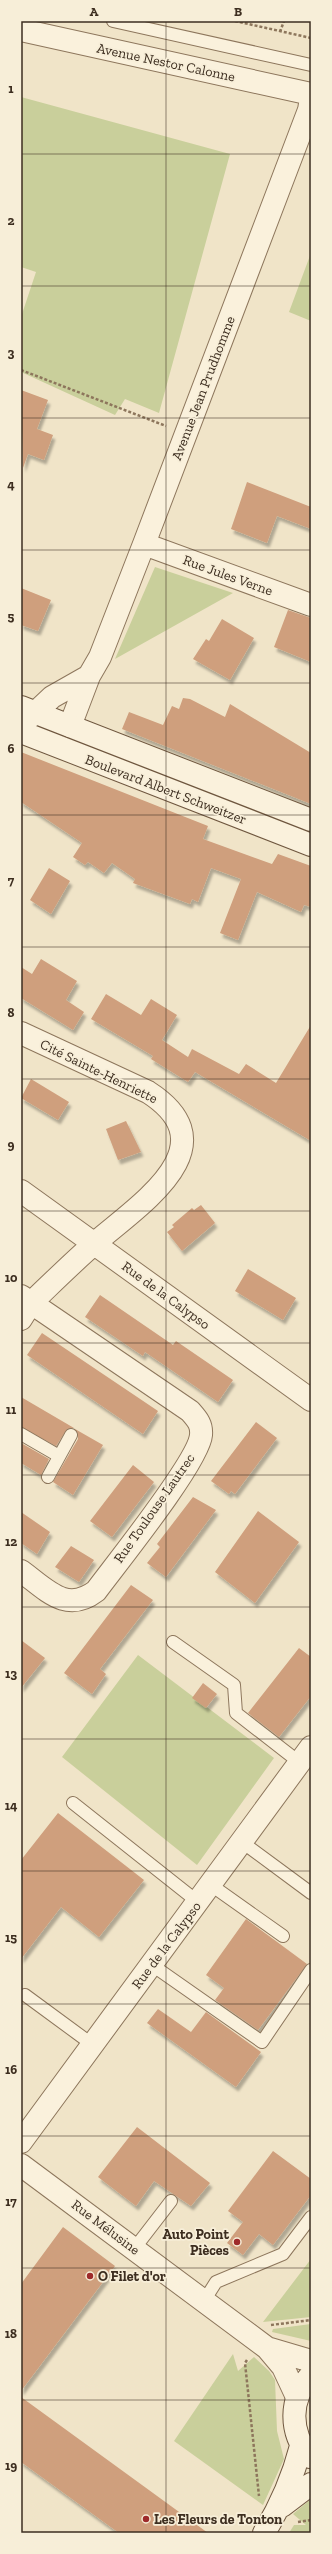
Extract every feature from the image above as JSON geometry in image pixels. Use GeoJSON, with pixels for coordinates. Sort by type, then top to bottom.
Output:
{"type":"FeatureCollection","features":[{"type":"Feature","properties":{"kind":"street","name":"Avenue Nestor Calonne"},"geometry":{"type":"LineString","coordinates":[[21,30],[311,94]]}},
{"type":"Feature","properties":{"kind":"street","name":"Avenue Jean Prudhomme"},"geometry":{"type":"LineString","coordinates":[[70,726],[89,676],[100,657],[144,544],[309,110],[311,98]]}},
{"type":"Feature","properties":{"kind":"street","name":"Rue Jules Verne"},"geometry":{"type":"LineString","coordinates":[[144,544],[311,605]]}},
{"type":"Feature","properties":{"kind":"street"},"geometry":{"type":"LineString","coordinates":[[25,716],[52,697],[89,676]]}},
{"type":"Feature","properties":{"kind":"street","name":"Boulevard Albert Schweitzer"},"geometry":{"type":"LineString","coordinates":[[25,716],[70,726],[311,820]]}},
{"type":"Feature","properties":{"kind":"street","name":"Boulevard Albert Schweitzer"},"geometry":{"type":"LineString","coordinates":[[21,732],[311,845]]}},
{"type":"Feature","properties":{"kind":"street","name":"Cité Sainte-Henriette"},"geometry":{"type":"LineString","coordinates":[[21,1033],[148,1092],[167,1104],[182,1132],[182,1145],[169,1177],[24,1306]]}},
{"type":"Feature","properties":{"kind":"street","name":"Rue de la Calypso"},"geometry":{"type":"LineString","coordinates":[[21,1190],[311,1400]]}},
{"type":"Feature","properties":{"kind":"street","name":"Rue Toulouse Lautrec"},"geometry":{"type":"LineString","coordinates":[[21,1571],[63,1600],[74,1602],[85,1599],[96,1591],[172,1488],[198,1446],[201,1436],[200,1423],[190,1411],[24,1306]]}},
{"type":"Feature","properties":{"kind":"street","name":"Rue de la Calypso"},"geometry":{"type":"LineString","coordinates":[[21,2142],[211,1885],[305,1754]]}},
{"type":"Feature","properties":{"kind":"street","name":"Rue Mélusine"},"geometry":{"type":"LineString","coordinates":[[21,2165],[263,2345],[283,2367],[297,2397]]}},
{"type":"Feature","properties":{"kind":"street","name":"Rue Mélusine"},"geometry":{"type":"LineString","coordinates":[[263,2345],[311,2360]]}},
{"type":"Feature","properties":{"kind":"street"},"geometry":{"type":"LineString","coordinates":[[264,2533],[278,2510],[306,2452],[294,2418],[297,2397],[311,2375]]}},
{"type":"Feature","properties":{"kind":"street"},"geometry":{"type":"LineString","coordinates":[[278,2510],[311,2484]]}},
{"type":"Feature","properties":{"kind":"lane"},"geometry":{"type":"LineString","coordinates":[[113,21],[311,65]]}},
{"type":"Feature","properties":{"kind":"lane"},"geometry":{"type":"LineString","coordinates":[[21,1434],[59,1456]]}},
{"type":"Feature","properties":{"kind":"lane"},"geometry":{"type":"LineString","coordinates":[[48,1477],[71,1435]]}},
{"type":"Feature","properties":{"kind":"lane"},"geometry":{"type":"LineString","coordinates":[[173,1642],[234,1685],[236,1713],[305,1754]]}},
{"type":"Feature","properties":{"kind":"lane"},"geometry":{"type":"LineString","coordinates":[[73,1803],[198,1902]]}},
{"type":"Feature","properties":{"kind":"lane"},"geometry":{"type":"LineString","coordinates":[[242,1842],[311,1893]]}},
{"type":"Feature","properties":{"kind":"lane"},"geometry":{"type":"LineString","coordinates":[[211,1885],[283,1936]]}},
{"type":"Feature","properties":{"kind":"lane"},"geometry":{"type":"LineString","coordinates":[[152,1964],[262,2042],[311,1970]]}},
{"type":"Feature","properties":{"kind":"lane"},"geometry":{"type":"LineString","coordinates":[[25,1995],[93,2045]]}},
{"type":"Feature","properties":{"kind":"lane"},"geometry":{"type":"LineString","coordinates":[[134,2249],[171,2201]]}},
{"type":"Feature","properties":{"kind":"lane"},"geometry":{"type":"LineString","coordinates":[[204,2301],[216,2282],[283,2254],[311,2217]]}},
{"type":"Feature","properties":{"kind":"path"},"geometry":{"type":"LineString","coordinates":[[235,21],[311,38]]}},
{"type":"Feature","properties":{"kind":"path"},"geometry":{"type":"LineString","coordinates":[[280,32],[284,21]]}},
{"type":"Feature","properties":{"kind":"path"},"geometry":{"type":"LineString","coordinates":[[21,370],[186,433]]}},
{"type":"Feature","properties":{"kind":"path"},"geometry":{"type":"LineString","coordinates":[[278,2510],[259,2496],[245,2363],[263,2345],[270,2325],[311,2320]]}},
{"type":"Feature","properties":{"kind":"green space"},"geometry":{"type":"Polygon","coordinates":[[[21,97],[230,154],[159,413],[125,399],[115,415],[21,372],[21,317],[36,272],[21,267],[21,97]]]}},
{"type":"Feature","properties":{"kind":"green space"},"geometry":{"type":"Polygon","coordinates":[[[311,253],[311,321],[289,312],[311,253]]]}},
{"type":"Feature","properties":{"kind":"green space"},"geometry":{"type":"Polygon","coordinates":[[[155,567],[233,593],[115,659],[155,567]]]}},
{"type":"Feature","properties":{"kind":"green space"},"geometry":{"type":"Polygon","coordinates":[[[138,1655],[274,1758],[197,1865],[62,1757],[138,1655]]]}},
{"type":"Feature","properties":{"kind":"green space"},"geometry":{"type":"Polygon","coordinates":[[[311,2259],[311,2317],[263,2322],[311,2259]]]}},
{"type":"Feature","properties":{"kind":"green space"},"geometry":{"type":"Polygon","coordinates":[[[311,2324],[311,2341],[272,2332],[273,2329],[311,2324]]]}},
{"type":"Feature","properties":{"kind":"green space"},"geometry":{"type":"Polygon","coordinates":[[[233,2354],[238,2371],[254,2357],[269,2371],[275,2380],[277,2431],[284,2459],[263,2505],[174,2441],[233,2354]]]}},
{"type":"Feature","properties":{"kind":"green space"},"geometry":{"type":"Polygon","coordinates":[[[311,2499],[311,2533],[289,2533],[294,2525],[306,2525],[293,2514],[311,2499]]]}},
{"type":"Feature","properties":{"kind":"building"},"geometry":{"type":"Polygon","coordinates":[[[21,390],[48,400],[37,429],[53,435],[44,460],[28,454],[23,468],[21,390]]]}},
{"type":"Feature","properties":{"kind":"building"},"geometry":{"type":"Polygon","coordinates":[[[247,482],[311,507],[311,529],[277,516],[267,543],[231,529],[247,482]]]}},
{"type":"Feature","properties":{"kind":"building"},"geometry":{"type":"Polygon","coordinates":[[[21,588],[51,600],[38,631],[21,625],[21,588]]]}},
{"type":"Feature","properties":{"kind":"building"},"geometry":{"type":"Polygon","coordinates":[[[288,610],[311,618],[311,662],[274,647],[288,610]]]}},
{"type":"Feature","properties":{"kind":"building"},"geometry":{"type":"Polygon","coordinates":[[[222,619],[254,638],[230,680],[193,659],[206,639],[209,641],[222,619]]]}},
{"type":"Feature","properties":{"kind":"building"},"geometry":{"type":"Polygon","coordinates":[[[183,698],[190,699],[225,717],[230,704],[311,753],[311,804],[122,729],[129,712],[163,725],[172,706],[179,709],[183,698]]]}},
{"type":"Feature","properties":{"kind":"building"},"geometry":{"type":"Polygon","coordinates":[[[21,752],[208,826],[203,839],[272,864],[278,854],[311,866],[311,907],[304,905],[301,912],[257,892],[238,940],[220,933],[241,879],[211,868],[198,902],[192,899],[190,904],[133,883],[135,879],[112,863],[104,873],[88,862],[85,865],[73,857],[82,843],[21,802],[21,752]]]}},
{"type":"Feature","properties":{"kind":"building"},"geometry":{"type":"Polygon","coordinates":[[[49,868],[70,881],[51,914],[30,900],[49,868]]]}},
{"type":"Feature","properties":{"kind":"building"},"geometry":{"type":"Polygon","coordinates":[[[41,959],[77,981],[66,1000],[84,1012],[73,1030],[21,998],[21,967],[32,974],[41,959]]]}},
{"type":"Feature","properties":{"kind":"building"},"geometry":{"type":"Polygon","coordinates":[[[106,994],[141,1015],[151,999],[177,1015],[162,1040],[188,1057],[192,1049],[239,1074],[246,1064],[276,1083],[311,1025],[311,1141],[195,1072],[188,1082],[151,1059],[153,1056],[91,1019],[106,994]]]}},
{"type":"Feature","properties":{"kind":"building"},"geometry":{"type":"Polygon","coordinates":[[[31,1079],[69,1102],[58,1120],[21,1098],[31,1079]]]}},
{"type":"Feature","properties":{"kind":"building"},"geometry":{"type":"Polygon","coordinates":[[[126,1121],[141,1152],[118,1160],[106,1129],[126,1121]]]}},
{"type":"Feature","properties":{"kind":"building"},"geometry":{"type":"Polygon","coordinates":[[[201,1205],[215,1223],[182,1251],[167,1232],[174,1227],[172,1225],[192,1208],[194,1210],[201,1205]]]}},
{"type":"Feature","properties":{"kind":"building"},"geometry":{"type":"Polygon","coordinates":[[[248,1269],[296,1298],[283,1320],[235,1291],[248,1269]]]}},
{"type":"Feature","properties":{"kind":"building"},"geometry":{"type":"Polygon","coordinates":[[[100,1295],[173,1345],[176,1341],[233,1380],[218,1402],[145,1352],[143,1356],[85,1317],[100,1295]]]}},
{"type":"Feature","properties":{"kind":"building"},"geometry":{"type":"Polygon","coordinates":[[[42,1333],[158,1411],[143,1434],[27,1355],[42,1333]]]}},
{"type":"Feature","properties":{"kind":"building"},"geometry":{"type":"Polygon","coordinates":[[[21,1397],[74,1428],[67,1429],[56,1446],[21,1427],[21,1397]]]}},
{"type":"Feature","properties":{"kind":"building"},"geometry":{"type":"Polygon","coordinates":[[[256,1422],[277,1438],[235,1494],[231,1491],[229,1494],[211,1481],[256,1422]]]}},
{"type":"Feature","properties":{"kind":"building"},"geometry":{"type":"Polygon","coordinates":[[[75,1429],[103,1445],[73,1495],[53,1482],[78,1439],[78,1434],[75,1429]]]}},
{"type":"Feature","properties":{"kind":"building"},"geometry":{"type":"Polygon","coordinates":[[[21,1443],[49,1459],[41,1475],[21,1463],[21,1443]]]}},
{"type":"Feature","properties":{"kind":"building"},"geometry":{"type":"Polygon","coordinates":[[[133,1465],[154,1482],[112,1537],[90,1521],[133,1465]]]}},
{"type":"Feature","properties":{"kind":"building"},"geometry":{"type":"Polygon","coordinates":[[[193,1497],[216,1510],[166,1577],[147,1563],[160,1547],[157,1544],[193,1497]]]}},
{"type":"Feature","properties":{"kind":"building"},"geometry":{"type":"Polygon","coordinates":[[[258,1511],[299,1542],[255,1603],[215,1572],[258,1511]]]}},
{"type":"Feature","properties":{"kind":"building"},"geometry":{"type":"Polygon","coordinates":[[[21,1512],[50,1532],[37,1554],[21,1543],[21,1512]]]}},
{"type":"Feature","properties":{"kind":"building"},"geometry":{"type":"Polygon","coordinates":[[[71,1546],[94,1560],[79,1582],[55,1567],[71,1546]]]}},
{"type":"Feature","properties":{"kind":"building"},"geometry":{"type":"Polygon","coordinates":[[[131,1585],[153,1600],[100,1669],[106,1674],[92,1694],[64,1673],[131,1585]]]}},
{"type":"Feature","properties":{"kind":"building"},"geometry":{"type":"Polygon","coordinates":[[[21,1640],[45,1658],[21,1688],[21,1640]]]}},
{"type":"Feature","properties":{"kind":"building"},"geometry":{"type":"Polygon","coordinates":[[[299,1648],[311,1657],[311,1696],[279,1737],[248,1713],[299,1648]]]}},
{"type":"Feature","properties":{"kind":"building"},"geometry":{"type":"Polygon","coordinates":[[[203,1683],[217,1694],[206,1708],[192,1698],[203,1683]]]}},
{"type":"Feature","properties":{"kind":"building"},"geometry":{"type":"Polygon","coordinates":[[[58,1813],[144,1880],[99,1937],[61,1907],[21,1959],[21,1860],[58,1813]]]}},
{"type":"Feature","properties":{"kind":"building"},"geometry":{"type":"Polygon","coordinates":[[[246,1919],[307,1964],[258,2030],[215,2000],[224,1988],[206,1975],[246,1919]]]}},
{"type":"Feature","properties":{"kind":"building"},"geometry":{"type":"Polygon","coordinates":[[[158,2009],[191,2032],[206,2012],[261,2052],[236,2087],[147,2023],[158,2009]]]}},
{"type":"Feature","properties":{"kind":"building"},"geometry":{"type":"Polygon","coordinates":[[[137,2127],[210,2183],[191,2206],[154,2181],[136,2206],[98,2177],[137,2127]]]}},
{"type":"Feature","properties":{"kind":"building"},"geometry":{"type":"Polygon","coordinates":[[[273,2151],[311,2179],[311,2195],[273,2245],[259,2234],[243,2255],[227,2243],[243,2222],[228,2211],[273,2151]]]}},
{"type":"Feature","properties":{"kind":"building"},"geometry":{"type":"Polygon","coordinates":[[[63,2227],[115,2266],[21,2391],[21,2284],[63,2227]]]}},
{"type":"Feature","properties":{"kind":"building"},"geometry":{"type":"Polygon","coordinates":[[[21,2397],[208,2533],[119,2533],[21,2462],[21,2397]]]}},
{"type":"Feature","properties":{"kind":"place","name":"Auto Point Pièces"},"geometry":{"type":"Point","coordinates":[237,2242]}},
{"type":"Feature","properties":{"kind":"place","name":"O Filet d'or"},"geometry":{"type":"Point","coordinates":[90,2276]}},
{"type":"Feature","properties":{"kind":"place","name":"Les Fleurs de Tonton"},"geometry":{"type":"Point","coordinates":[146,2519]}}]}
